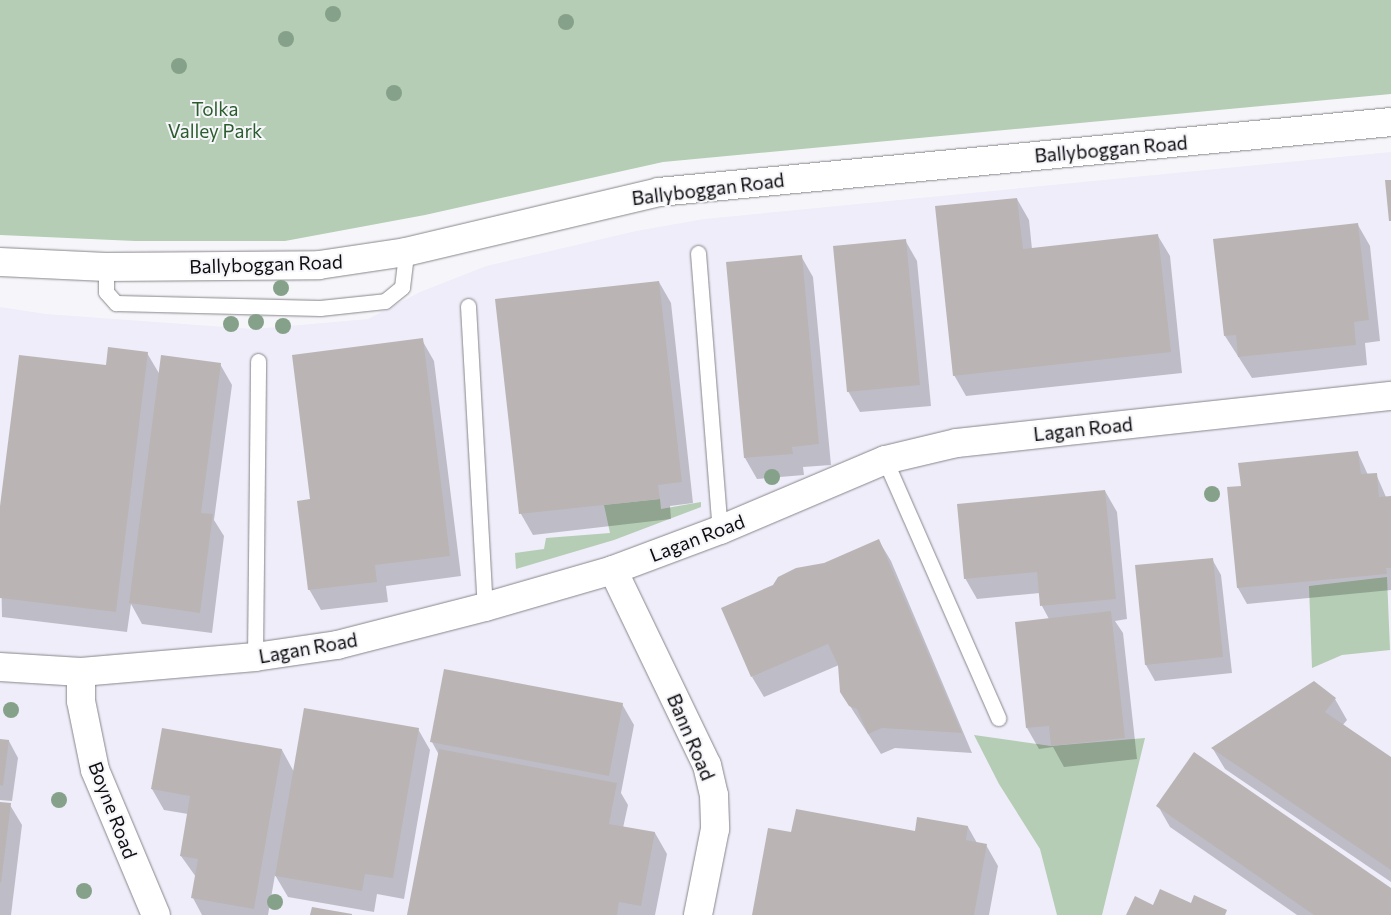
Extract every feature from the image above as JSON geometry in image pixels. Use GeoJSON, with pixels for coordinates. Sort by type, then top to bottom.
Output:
{"type":"FeatureCollection","features":[{"type":"Feature","properties":{"kind":"street","name":"Ballyboggan Road"},"geometry":{"type":"LineString","coordinates":[[0,262],[106,267],[319,265],[406,252],[659,192],[1391,122]]}},
{"type":"Feature","properties":{"kind":"street","name":"Lagan Road"},"geometry":{"type":"LineString","coordinates":[[0,667],[81,672],[255,657],[337,645],[486,607],[613,570],[720,530],[885,460],[957,443],[1391,396]]}},
{"type":"Feature","properties":{"kind":"street","name":"Bann Road"},"geometry":{"type":"LineString","coordinates":[[613,570],[707,765],[714,795],[715,829],[698,915]]}},
{"type":"Feature","properties":{"kind":"street","name":"Boyne Road"},"geometry":{"type":"LineString","coordinates":[[81,672],[81,702],[95,770],[156,915]]}},
{"type":"Feature","properties":{"kind":"lane"},"geometry":{"type":"LineString","coordinates":[[106,267],[106,292],[116,303],[320,308],[385,300],[402,287],[406,252]]}},
{"type":"Feature","properties":{"kind":"lane"},"geometry":{"type":"LineString","coordinates":[[698,253],[720,530]]}},
{"type":"Feature","properties":{"kind":"lane"},"geometry":{"type":"LineString","coordinates":[[468,306],[486,607]]}},
{"type":"Feature","properties":{"kind":"lane"},"geometry":{"type":"LineString","coordinates":[[255,657],[258,362]]}},
{"type":"Feature","properties":{"kind":"lane"},"geometry":{"type":"LineString","coordinates":[[885,460],[998,718]]}},
{"type":"Feature","properties":{"kind":"shaded area"},"geometry":{"type":"Polygon","coordinates":[[[1391,152],[1391,915],[0,915],[0,307],[46,314],[253,329],[368,319],[420,292],[486,266],[636,231],[704,219],[1391,152]]]}},
{"type":"Feature","properties":{"kind":"green space","name":"Tolka Valley Park"},"geometry":{"type":"Polygon","coordinates":[[[0,0],[1391,0],[1391,94],[663,162],[425,215],[285,241],[135,241],[0,235],[0,0]]]}},
{"type":"Feature","properties":{"kind":"green space"},"geometry":{"type":"Polygon","coordinates":[[[660,499],[661,509],[701,502],[701,507],[614,540],[516,569],[515,553],[544,549],[546,538],[610,533],[604,505],[660,499]]]}},
{"type":"Feature","properties":{"kind":"green space"},"geometry":{"type":"Polygon","coordinates":[[[1387,577],[1390,650],[1342,655],[1312,668],[1309,586],[1387,577]]]}},
{"type":"Feature","properties":{"kind":"green space"},"geometry":{"type":"Polygon","coordinates":[[[974,735],[1051,746],[1145,738],[1102,915],[1057,915],[1040,849],[999,784],[974,735]]]}},
{"type":"Feature","properties":{"kind":"building"},"geometry":{"type":"Polygon","coordinates":[[[1385,180],[1391,180],[1391,221],[1389,221],[1385,180]]]}},
{"type":"Feature","properties":{"kind":"building"},"geometry":{"type":"Polygon","coordinates":[[[1017,198],[1023,249],[1158,234],[1171,352],[953,376],[935,206],[1017,198]]]}},
{"type":"Feature","properties":{"kind":"building"},"geometry":{"type":"Polygon","coordinates":[[[1358,223],[1369,320],[1354,322],[1356,345],[1238,357],[1236,335],[1224,336],[1213,239],[1358,223]]]}},
{"type":"Feature","properties":{"kind":"building"},"geometry":{"type":"Polygon","coordinates":[[[906,239],[920,385],[847,392],[833,246],[906,239]]]}},
{"type":"Feature","properties":{"kind":"building"},"geometry":{"type":"Polygon","coordinates":[[[802,255],[819,444],[792,447],[793,454],[744,458],[726,262],[802,255]]]}},
{"type":"Feature","properties":{"kind":"building"},"geometry":{"type":"Polygon","coordinates":[[[659,281],[682,482],[658,485],[660,499],[519,514],[495,299],[659,281]]]}},
{"type":"Feature","properties":{"kind":"building"},"geometry":{"type":"Polygon","coordinates":[[[423,338],[450,556],[375,565],[377,582],[308,590],[297,501],[310,499],[292,355],[423,338]]]}},
{"type":"Feature","properties":{"kind":"building"},"geometry":{"type":"Polygon","coordinates":[[[108,347],[148,352],[116,612],[0,598],[0,506],[19,355],[106,365],[108,347]]]}},
{"type":"Feature","properties":{"kind":"building"},"geometry":{"type":"Polygon","coordinates":[[[161,355],[221,363],[201,513],[213,514],[200,613],[129,603],[161,355]]]}},
{"type":"Feature","properties":{"kind":"building"},"geometry":{"type":"Polygon","coordinates":[[[1358,451],[1361,474],[1377,473],[1379,497],[1391,496],[1391,568],[1386,568],[1387,574],[1237,588],[1227,487],[1241,486],[1238,463],[1358,451]]]}},
{"type":"Feature","properties":{"kind":"building"},"geometry":{"type":"Polygon","coordinates":[[[1105,490],[1116,599],[1040,606],[1037,572],[964,579],[957,504],[1105,490]]]}},
{"type":"Feature","properties":{"kind":"building"},"geometry":{"type":"Polygon","coordinates":[[[879,539],[962,733],[882,728],[868,734],[857,709],[849,706],[840,692],[838,665],[828,644],[751,677],[721,608],[773,585],[778,577],[796,568],[824,563],[879,539]]]}},
{"type":"Feature","properties":{"kind":"building"},"geometry":{"type":"Polygon","coordinates":[[[1213,558],[1223,657],[1145,665],[1135,565],[1213,558]]]}},
{"type":"Feature","properties":{"kind":"building"},"geometry":{"type":"Polygon","coordinates":[[[1111,611],[1125,738],[1051,746],[1049,726],[1026,728],[1015,622],[1111,611]]]}},
{"type":"Feature","properties":{"kind":"building"},"geometry":{"type":"Polygon","coordinates":[[[444,669],[623,703],[609,776],[430,742],[444,669]]]}},
{"type":"Feature","properties":{"kind":"building"},"geometry":{"type":"Polygon","coordinates":[[[1314,681],[1336,698],[1325,712],[1391,757],[1391,870],[1211,748],[1314,681]]]}},
{"type":"Feature","properties":{"kind":"building"},"geometry":{"type":"Polygon","coordinates":[[[304,708],[419,728],[393,878],[365,874],[362,891],[275,876],[304,708]]]}},
{"type":"Feature","properties":{"kind":"building"},"geometry":{"type":"Polygon","coordinates":[[[162,728],[282,749],[254,909],[191,898],[198,859],[180,856],[190,796],[151,789],[162,728]]]}},
{"type":"Feature","properties":{"kind":"building"},"geometry":{"type":"Polygon","coordinates":[[[0,739],[9,740],[3,786],[0,785],[0,739]]]}},
{"type":"Feature","properties":{"kind":"building"},"geometry":{"type":"Polygon","coordinates":[[[439,749],[617,783],[609,824],[655,832],[641,906],[619,902],[617,915],[407,915],[439,749]]]}},
{"type":"Feature","properties":{"kind":"building"},"geometry":{"type":"Polygon","coordinates":[[[1194,752],[1391,888],[1391,915],[1314,915],[1156,806],[1194,752]]]}},
{"type":"Feature","properties":{"kind":"building"},"geometry":{"type":"Polygon","coordinates":[[[0,802],[11,803],[1,883],[0,882],[0,802]]]}},
{"type":"Feature","properties":{"kind":"building"},"geometry":{"type":"Polygon","coordinates":[[[796,809],[915,831],[917,817],[968,826],[966,840],[987,844],[974,915],[752,915],[768,828],[791,832],[796,809]]]}},
{"type":"Feature","properties":{"kind":"building"},"geometry":{"type":"Polygon","coordinates":[[[1160,889],[1191,903],[1194,895],[1227,910],[1225,915],[1126,915],[1135,896],[1153,905],[1160,889]]]}},
{"type":"Feature","properties":{"kind":"building"},"geometry":{"type":"Polygon","coordinates":[[[312,907],[352,914],[352,915],[310,915],[312,907]]]}}]}
